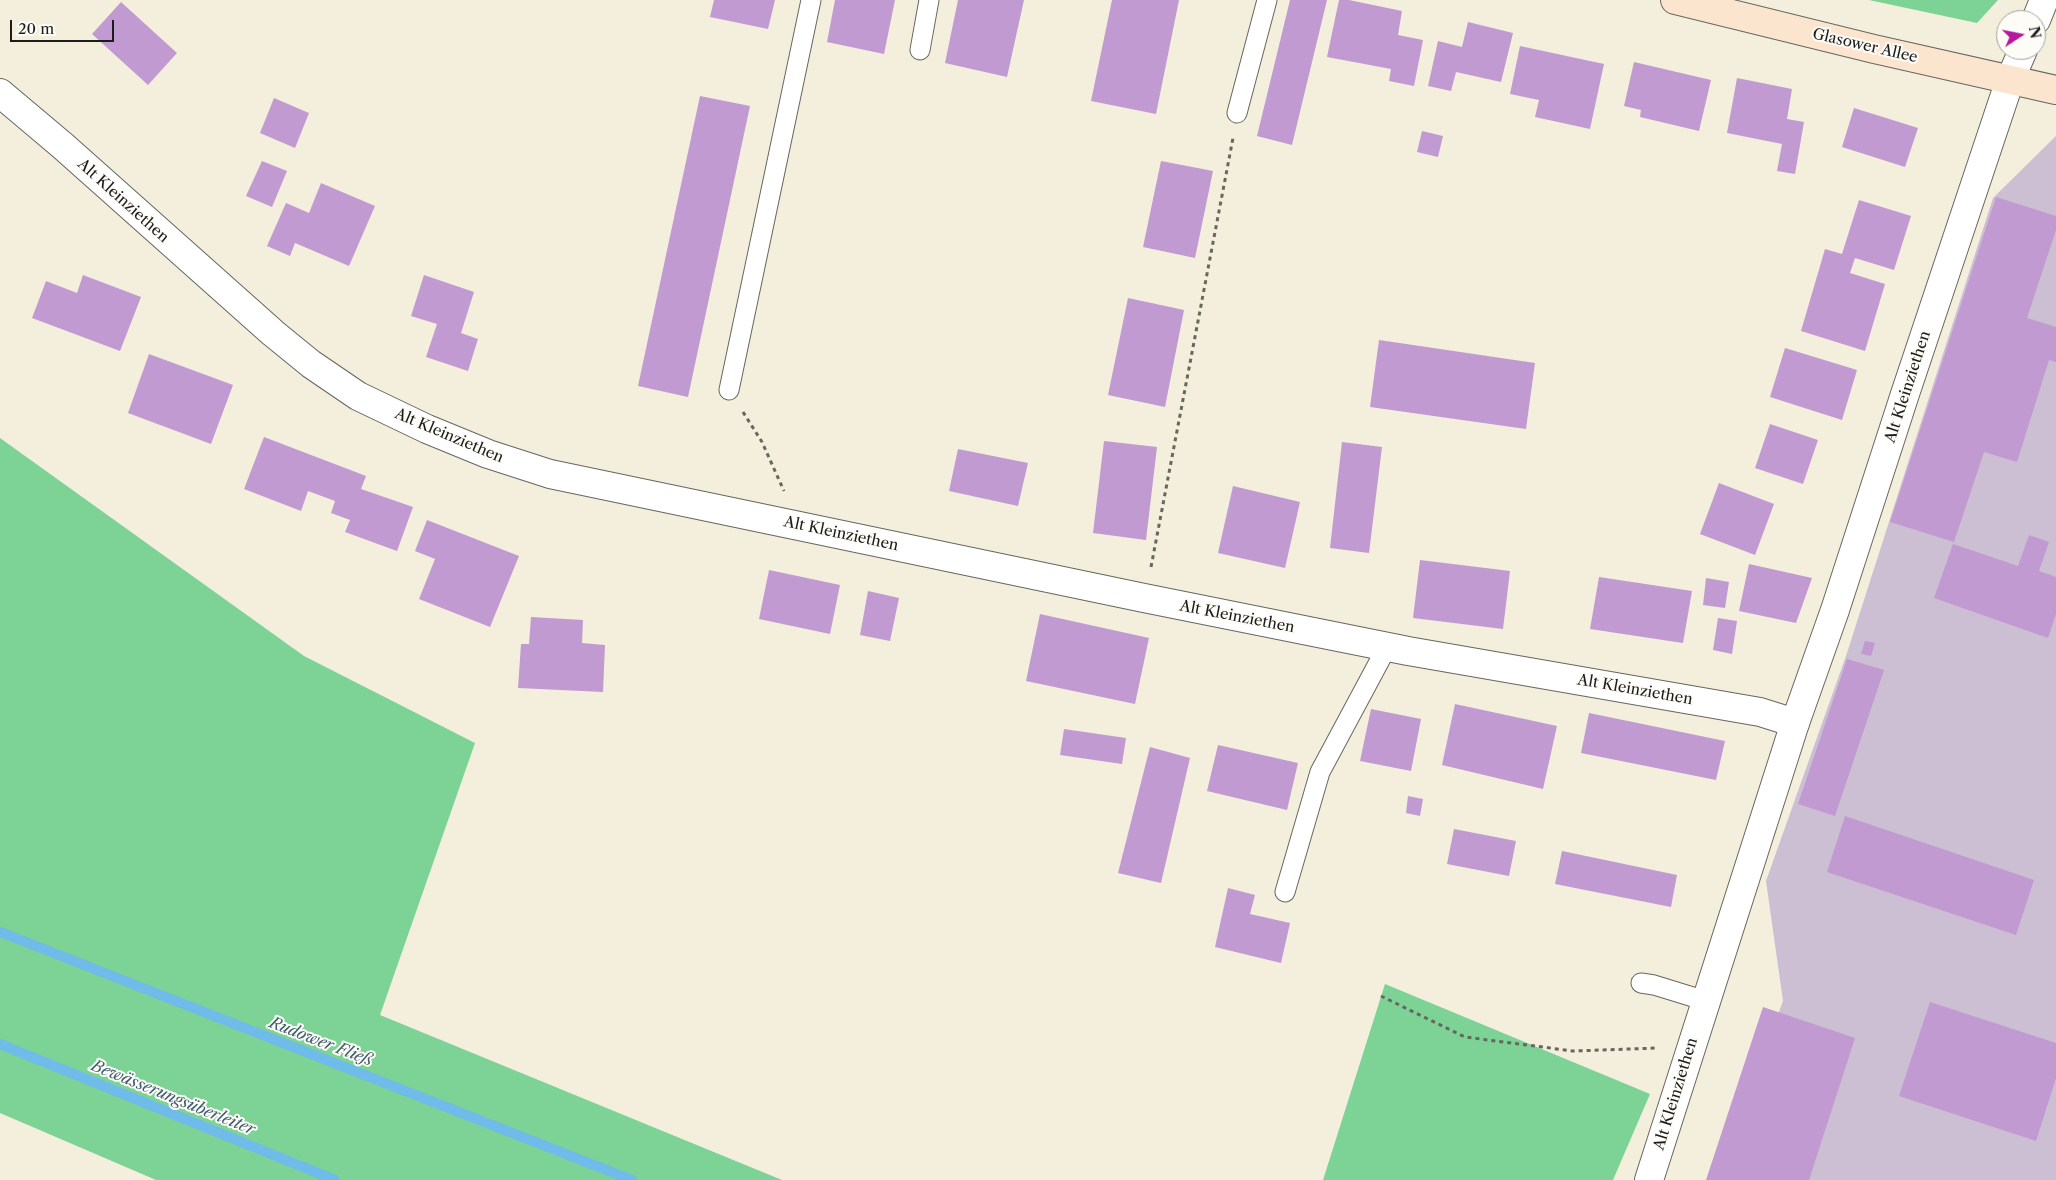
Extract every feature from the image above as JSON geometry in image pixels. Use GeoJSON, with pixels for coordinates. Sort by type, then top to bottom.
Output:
{"type":"FeatureCollection","features":[{"type":"Feature","properties":{"kind":"main road","name":"Glasower Allee"},"geometry":{"type":"LineString","coordinates":[[1675,0],[1874,49],[2056,90]]}},
{"type":"Feature","properties":{"kind":"street","name":"Alt Kleinziethen"},"geometry":{"type":"LineString","coordinates":[[1649,1180],[1795,723],[1836,610],[1905,394],[2010,80],[2019,60]]}},
{"type":"Feature","properties":{"kind":"street","name":"Alt Kleinziethen"},"geometry":{"type":"LineString","coordinates":[[0,93],[63,146],[273,333],[311,364],[358,396],[427,430],[488,454],[550,474],[1144,598],[1388,647],[1760,712],[1795,723]]}},
{"type":"Feature","properties":{"kind":"lane"},"geometry":{"type":"LineString","coordinates":[[729,390],[811,0]]}},
{"type":"Feature","properties":{"kind":"lane"},"geometry":{"type":"LineString","coordinates":[[920,50],[929,0]]}},
{"type":"Feature","properties":{"kind":"lane"},"geometry":{"type":"LineString","coordinates":[[1238,113],[1267,0]]}},
{"type":"Feature","properties":{"kind":"lane"},"geometry":{"type":"LineString","coordinates":[[1285,892],[1320,772],[1388,647]]}},
{"type":"Feature","properties":{"kind":"lane"},"geometry":{"type":"LineString","coordinates":[[1641,983],[1654,985],[1706,1001]]}},
{"type":"Feature","properties":{"kind":"path"},"geometry":{"type":"LineString","coordinates":[[1144,598],[1238,113]]}},
{"type":"Feature","properties":{"kind":"path"},"geometry":{"type":"LineString","coordinates":[[729,390],[762,442],[784,488],[781,521]]}},
{"type":"Feature","properties":{"kind":"path"},"geometry":{"type":"LineString","coordinates":[[1381,996],[1465,1037],[1573,1051],[1691,1046]]}},
{"type":"Feature","properties":{"kind":"shaded area"},"geometry":{"type":"Polygon","coordinates":[[[2056,136],[2056,1180],[1718,1180],[1783,1001],[1766,881],[1846,656],[1993,198],[2056,136]]]}},
{"type":"Feature","properties":{"kind":"green space"},"geometry":{"type":"Polygon","coordinates":[[[1869,0],[1998,0],[1977,23],[1869,0]]]}},
{"type":"Feature","properties":{"kind":"green space"},"geometry":{"type":"Polygon","coordinates":[[[0,438],[304,656],[475,743],[380,1015],[782,1180],[156,1180],[0,1113],[0,438]]]}},
{"type":"Feature","properties":{"kind":"green space"},"geometry":{"type":"Polygon","coordinates":[[[1385,984],[1650,1094],[1613,1180],[1323,1180],[1385,984]]]}},
{"type":"Feature","properties":{"kind":"building"},"geometry":{"type":"Polygon","coordinates":[[[714,0],[775,0],[768,29],[710,17],[714,0]]]}},
{"type":"Feature","properties":{"kind":"building"},"geometry":{"type":"Polygon","coordinates":[[[835,0],[895,0],[884,54],[827,42],[835,0]]]}},
{"type":"Feature","properties":{"kind":"building"},"geometry":{"type":"Polygon","coordinates":[[[958,0],[1024,0],[1007,77],[945,63],[958,0]]]}},
{"type":"Feature","properties":{"kind":"building"},"geometry":{"type":"Polygon","coordinates":[[[1112,0],[1179,0],[1156,114],[1091,101],[1112,0]]]}},
{"type":"Feature","properties":{"kind":"building"},"geometry":{"type":"Polygon","coordinates":[[[1290,0],[1327,0],[1292,145],[1257,136],[1290,0]]]}},
{"type":"Feature","properties":{"kind":"building"},"geometry":{"type":"Polygon","coordinates":[[[1339,0],[1349,0],[1402,11],[1398,35],[1423,40],[1414,86],[1389,81],[1391,69],[1327,57],[1339,0]]]}},
{"type":"Feature","properties":{"kind":"building"},"geometry":{"type":"Polygon","coordinates":[[[121,2],[177,53],[148,85],[92,34],[121,2]]]}},
{"type":"Feature","properties":{"kind":"building"},"geometry":{"type":"Polygon","coordinates":[[[1468,22],[1513,33],[1501,82],[1456,72],[1451,91],[1428,86],[1438,41],[1462,47],[1468,22]]]}},
{"type":"Feature","properties":{"kind":"building"},"geometry":{"type":"Polygon","coordinates":[[[1520,46],[1604,64],[1590,129],[1535,117],[1539,100],[1510,94],[1520,46]]]}},
{"type":"Feature","properties":{"kind":"building"},"geometry":{"type":"Polygon","coordinates":[[[1634,62],[1711,80],[1699,131],[1640,117],[1641,110],[1624,106],[1634,62]]]}},
{"type":"Feature","properties":{"kind":"building"},"geometry":{"type":"Polygon","coordinates":[[[1737,78],[1792,89],[1787,119],[1804,122],[1795,174],[1777,171],[1782,144],[1727,133],[1737,78]]]}},
{"type":"Feature","properties":{"kind":"building"},"geometry":{"type":"Polygon","coordinates":[[[700,96],[750,106],[688,397],[638,386],[700,96]]]}},
{"type":"Feature","properties":{"kind":"building"},"geometry":{"type":"Polygon","coordinates":[[[274,98],[309,113],[295,148],[260,133],[274,98]]]}},
{"type":"Feature","properties":{"kind":"building"},"geometry":{"type":"Polygon","coordinates":[[[1854,108],[1918,128],[1905,167],[1842,147],[1854,108]]]}},
{"type":"Feature","properties":{"kind":"building"},"geometry":{"type":"Polygon","coordinates":[[[1422,131],[1443,136],[1438,157],[1417,152],[1422,131]]]}},
{"type":"Feature","properties":{"kind":"building"},"geometry":{"type":"Polygon","coordinates":[[[262,161],[287,171],[272,207],[246,196],[262,161]]]}},
{"type":"Feature","properties":{"kind":"building"},"geometry":{"type":"Polygon","coordinates":[[[1161,161],[1213,171],[1195,258],[1143,247],[1161,161]]]}},
{"type":"Feature","properties":{"kind":"building"},"geometry":{"type":"Polygon","coordinates":[[[321,183],[375,206],[349,266],[295,243],[290,256],[267,246],[286,203],[309,213],[321,183]]]}},
{"type":"Feature","properties":{"kind":"building"},"geometry":{"type":"Polygon","coordinates":[[[1996,197],[2056,216],[2056,230],[2027,318],[2056,327],[2056,362],[2049,360],[2017,462],[1984,452],[1954,542],[1890,522],[1996,197]]]}},
{"type":"Feature","properties":{"kind":"building"},"geometry":{"type":"Polygon","coordinates":[[[1859,200],[1911,216],[1894,270],[1855,258],[1850,273],[1885,284],[1865,351],[1801,331],[1825,249],[1842,254],[1859,200]]]}},
{"type":"Feature","properties":{"kind":"building"},"geometry":{"type":"Polygon","coordinates":[[[83,275],[141,297],[120,351],[32,318],[46,281],[77,293],[83,275]]]}},
{"type":"Feature","properties":{"kind":"building"},"geometry":{"type":"Polygon","coordinates":[[[424,275],[474,292],[461,333],[478,339],[468,371],[426,357],[437,324],[411,316],[424,275]]]}},
{"type":"Feature","properties":{"kind":"building"},"geometry":{"type":"Polygon","coordinates":[[[1128,298],[1184,310],[1165,407],[1108,395],[1128,298]]]}},
{"type":"Feature","properties":{"kind":"building"},"geometry":{"type":"Polygon","coordinates":[[[1379,340],[1535,363],[1526,429],[1370,407],[1379,340]]]}},
{"type":"Feature","properties":{"kind":"building"},"geometry":{"type":"Polygon","coordinates":[[[1785,348],[1857,370],[1842,420],[1770,397],[1785,348]]]}},
{"type":"Feature","properties":{"kind":"building"},"geometry":{"type":"Polygon","coordinates":[[[149,354],[233,385],[211,444],[128,413],[149,354]]]}},
{"type":"Feature","properties":{"kind":"building"},"geometry":{"type":"Polygon","coordinates":[[[1770,424],[1818,440],[1803,484],[1755,468],[1770,424]]]}},
{"type":"Feature","properties":{"kind":"building"},"geometry":{"type":"Polygon","coordinates":[[[264,437],[366,476],[361,489],[413,507],[397,551],[345,532],[350,520],[331,513],[335,501],[308,491],[301,511],[244,489],[264,437]]]}},
{"type":"Feature","properties":{"kind":"building"},"geometry":{"type":"Polygon","coordinates":[[[1104,441],[1157,447],[1146,540],[1093,533],[1104,441]]]}},
{"type":"Feature","properties":{"kind":"building"},"geometry":{"type":"Polygon","coordinates":[[[1342,442],[1382,447],[1369,553],[1330,548],[1342,442]]]}},
{"type":"Feature","properties":{"kind":"building"},"geometry":{"type":"Polygon","coordinates":[[[958,449],[1028,463],[1018,506],[949,491],[958,449]]]}},
{"type":"Feature","properties":{"kind":"building"},"geometry":{"type":"Polygon","coordinates":[[[1719,483],[1774,504],[1755,555],[1700,534],[1719,483]]]}},
{"type":"Feature","properties":{"kind":"building"},"geometry":{"type":"Polygon","coordinates":[[[1233,486],[1300,502],[1285,568],[1218,553],[1233,486]]]}},
{"type":"Feature","properties":{"kind":"building"},"geometry":{"type":"Polygon","coordinates":[[[427,520],[519,556],[490,627],[419,599],[435,559],[415,551],[427,520]]]}},
{"type":"Feature","properties":{"kind":"building"},"geometry":{"type":"Polygon","coordinates":[[[2029,535],[2049,542],[2039,571],[2056,577],[2056,614],[2048,638],[1934,598],[1953,544],[2018,566],[2029,535]]]}},
{"type":"Feature","properties":{"kind":"building"},"geometry":{"type":"Polygon","coordinates":[[[1420,560],[1510,571],[1503,629],[1413,618],[1420,560]]]}},
{"type":"Feature","properties":{"kind":"building"},"geometry":{"type":"Polygon","coordinates":[[[1749,564],[1812,578],[1796,623],[1739,611],[1749,564]]]}},
{"type":"Feature","properties":{"kind":"building"},"geometry":{"type":"Polygon","coordinates":[[[769,570],[840,585],[830,634],[759,619],[769,570]]]}},
{"type":"Feature","properties":{"kind":"building"},"geometry":{"type":"Polygon","coordinates":[[[1599,577],[1692,591],[1683,643],[1590,629],[1599,577]]]}},
{"type":"Feature","properties":{"kind":"building"},"geometry":{"type":"Polygon","coordinates":[[[1706,578],[1729,582],[1725,608],[1703,605],[1706,578]]]}},
{"type":"Feature","properties":{"kind":"building"},"geometry":{"type":"Polygon","coordinates":[[[868,591],[899,598],[890,641],[860,635],[868,591]]]}},
{"type":"Feature","properties":{"kind":"building"},"geometry":{"type":"Polygon","coordinates":[[[1040,614],[1149,638],[1135,704],[1026,681],[1040,614]]]}},
{"type":"Feature","properties":{"kind":"building"},"geometry":{"type":"Polygon","coordinates":[[[531,617],[583,620],[582,643],[605,645],[603,692],[518,688],[521,644],[529,644],[531,617]]]}},
{"type":"Feature","properties":{"kind":"building"},"geometry":{"type":"Polygon","coordinates":[[[1718,618],[1737,621],[1732,654],[1713,650],[1718,618]]]}},
{"type":"Feature","properties":{"kind":"building"},"geometry":{"type":"Polygon","coordinates":[[[1865,641],[1875,643],[1871,656],[1861,654],[1865,641]]]}},
{"type":"Feature","properties":{"kind":"building"},"geometry":{"type":"Polygon","coordinates":[[[1847,659],[1884,670],[1835,816],[1798,804],[1847,659]]]}},
{"type":"Feature","properties":{"kind":"building"},"geometry":{"type":"Polygon","coordinates":[[[1455,704],[1557,726],[1543,789],[1442,765],[1455,704]]]}},
{"type":"Feature","properties":{"kind":"building"},"geometry":{"type":"Polygon","coordinates":[[[1371,709],[1421,719],[1411,771],[1360,761],[1371,709]]]}},
{"type":"Feature","properties":{"kind":"building"},"geometry":{"type":"Polygon","coordinates":[[[1589,713],[1725,741],[1716,780],[1581,753],[1589,713]]]}},
{"type":"Feature","properties":{"kind":"building"},"geometry":{"type":"Polygon","coordinates":[[[1064,729],[1126,738],[1122,764],[1060,755],[1064,729]]]}},
{"type":"Feature","properties":{"kind":"building"},"geometry":{"type":"Polygon","coordinates":[[[1218,745],[1298,763],[1287,810],[1207,791],[1218,745]]]}},
{"type":"Feature","properties":{"kind":"building"},"geometry":{"type":"Polygon","coordinates":[[[1150,747],[1190,758],[1161,883],[1118,873],[1150,747]]]}},
{"type":"Feature","properties":{"kind":"building"},"geometry":{"type":"Polygon","coordinates":[[[1408,796],[1423,799],[1420,816],[1406,813],[1408,796]]]}},
{"type":"Feature","properties":{"kind":"building"},"geometry":{"type":"Polygon","coordinates":[[[1845,816],[2034,880],[2016,935],[1827,872],[1845,816]]]}},
{"type":"Feature","properties":{"kind":"building"},"geometry":{"type":"Polygon","coordinates":[[[1454,829],[1516,841],[1509,876],[1447,864],[1454,829]]]}},
{"type":"Feature","properties":{"kind":"building"},"geometry":{"type":"Polygon","coordinates":[[[1562,851],[1677,875],[1671,907],[1555,884],[1562,851]]]}},
{"type":"Feature","properties":{"kind":"building"},"geometry":{"type":"Polygon","coordinates":[[[1228,888],[1255,895],[1250,914],[1290,923],[1281,963],[1215,947],[1228,888]]]}},
{"type":"Feature","properties":{"kind":"building"},"geometry":{"type":"Polygon","coordinates":[[[1930,1002],[2056,1043],[2056,1078],[2036,1141],[1899,1096],[1930,1002]]]}},
{"type":"Feature","properties":{"kind":"building"},"geometry":{"type":"Polygon","coordinates":[[[1763,1007],[1855,1038],[1809,1180],[1706,1180],[1763,1007]]]}},
{"type":"Feature","properties":{"kind":"waterway","name":"Rudower Fließ"},"geometry":{"type":"LineString","coordinates":[[0,932],[632,1180]]}},
{"type":"Feature","properties":{"kind":"waterway","name":"Bewässerungsüberleiter"},"geometry":{"type":"LineString","coordinates":[[0,1044],[335,1180]]}}]}
